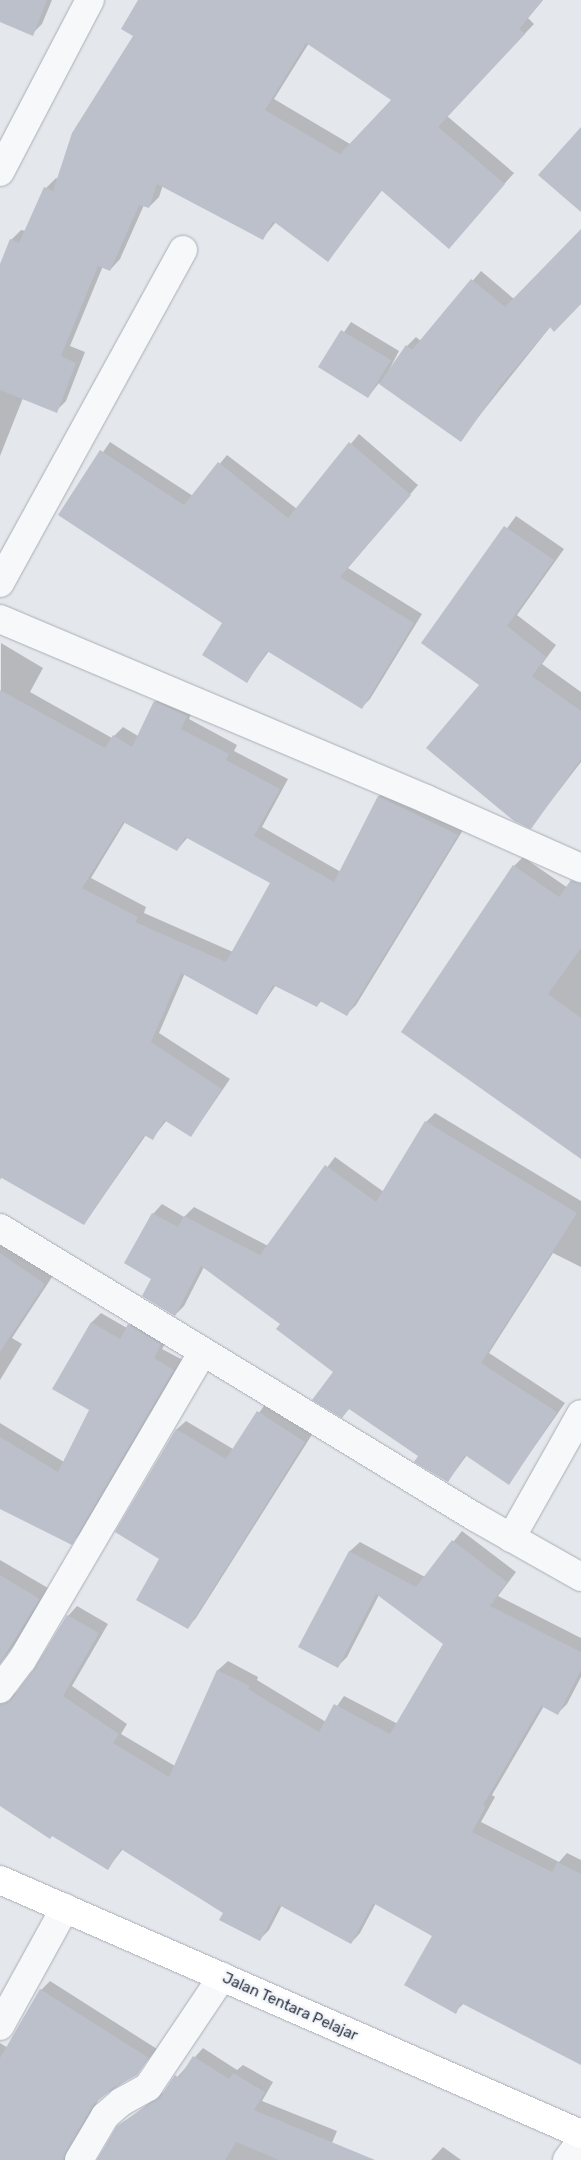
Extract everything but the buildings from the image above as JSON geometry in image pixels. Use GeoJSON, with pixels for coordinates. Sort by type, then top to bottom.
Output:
{"type":"FeatureCollection","features":[{"type":"Feature","properties":{"kind":"highway","name":"Jalan Tentara Pelajar"},"geometry":{"type":"LineString","coordinates":[[0,1880],[581,2134]]}},
{"type":"Feature","properties":{"kind":"street"},"geometry":{"type":"LineString","coordinates":[[2,165],[90,0]]}},
{"type":"Feature","properties":{"kind":"street"},"geometry":{"type":"LineString","coordinates":[[0,583],[183,250]]}},
{"type":"Feature","properties":{"kind":"street"},"geometry":{"type":"LineString","coordinates":[[0,619],[426,799],[581,868]]}},
{"type":"Feature","properties":{"kind":"street"},"geometry":{"type":"LineString","coordinates":[[0,1228],[511,1538],[581,1577]]}},
{"type":"Feature","properties":{"kind":"street"},"geometry":{"type":"LineString","coordinates":[[0,1688],[22,1660],[203,1352]]}},
{"type":"Feature","properties":{"kind":"street"},"geometry":{"type":"LineString","coordinates":[[511,1538],[581,1414]]}},
{"type":"Feature","properties":{"kind":"street"},"geometry":{"type":"LineString","coordinates":[[0,2026],[65,1908]]}},
{"type":"Feature","properties":{"kind":"street"},"geometry":{"type":"LineString","coordinates":[[79,2160],[105,2116],[121,2102],[148,2087],[222,1977]]}},
{"type":"Feature","properties":{"kind":"street"},"geometry":{"type":"LineString","coordinates":[[567,2160],[581,2141]]}}]}
